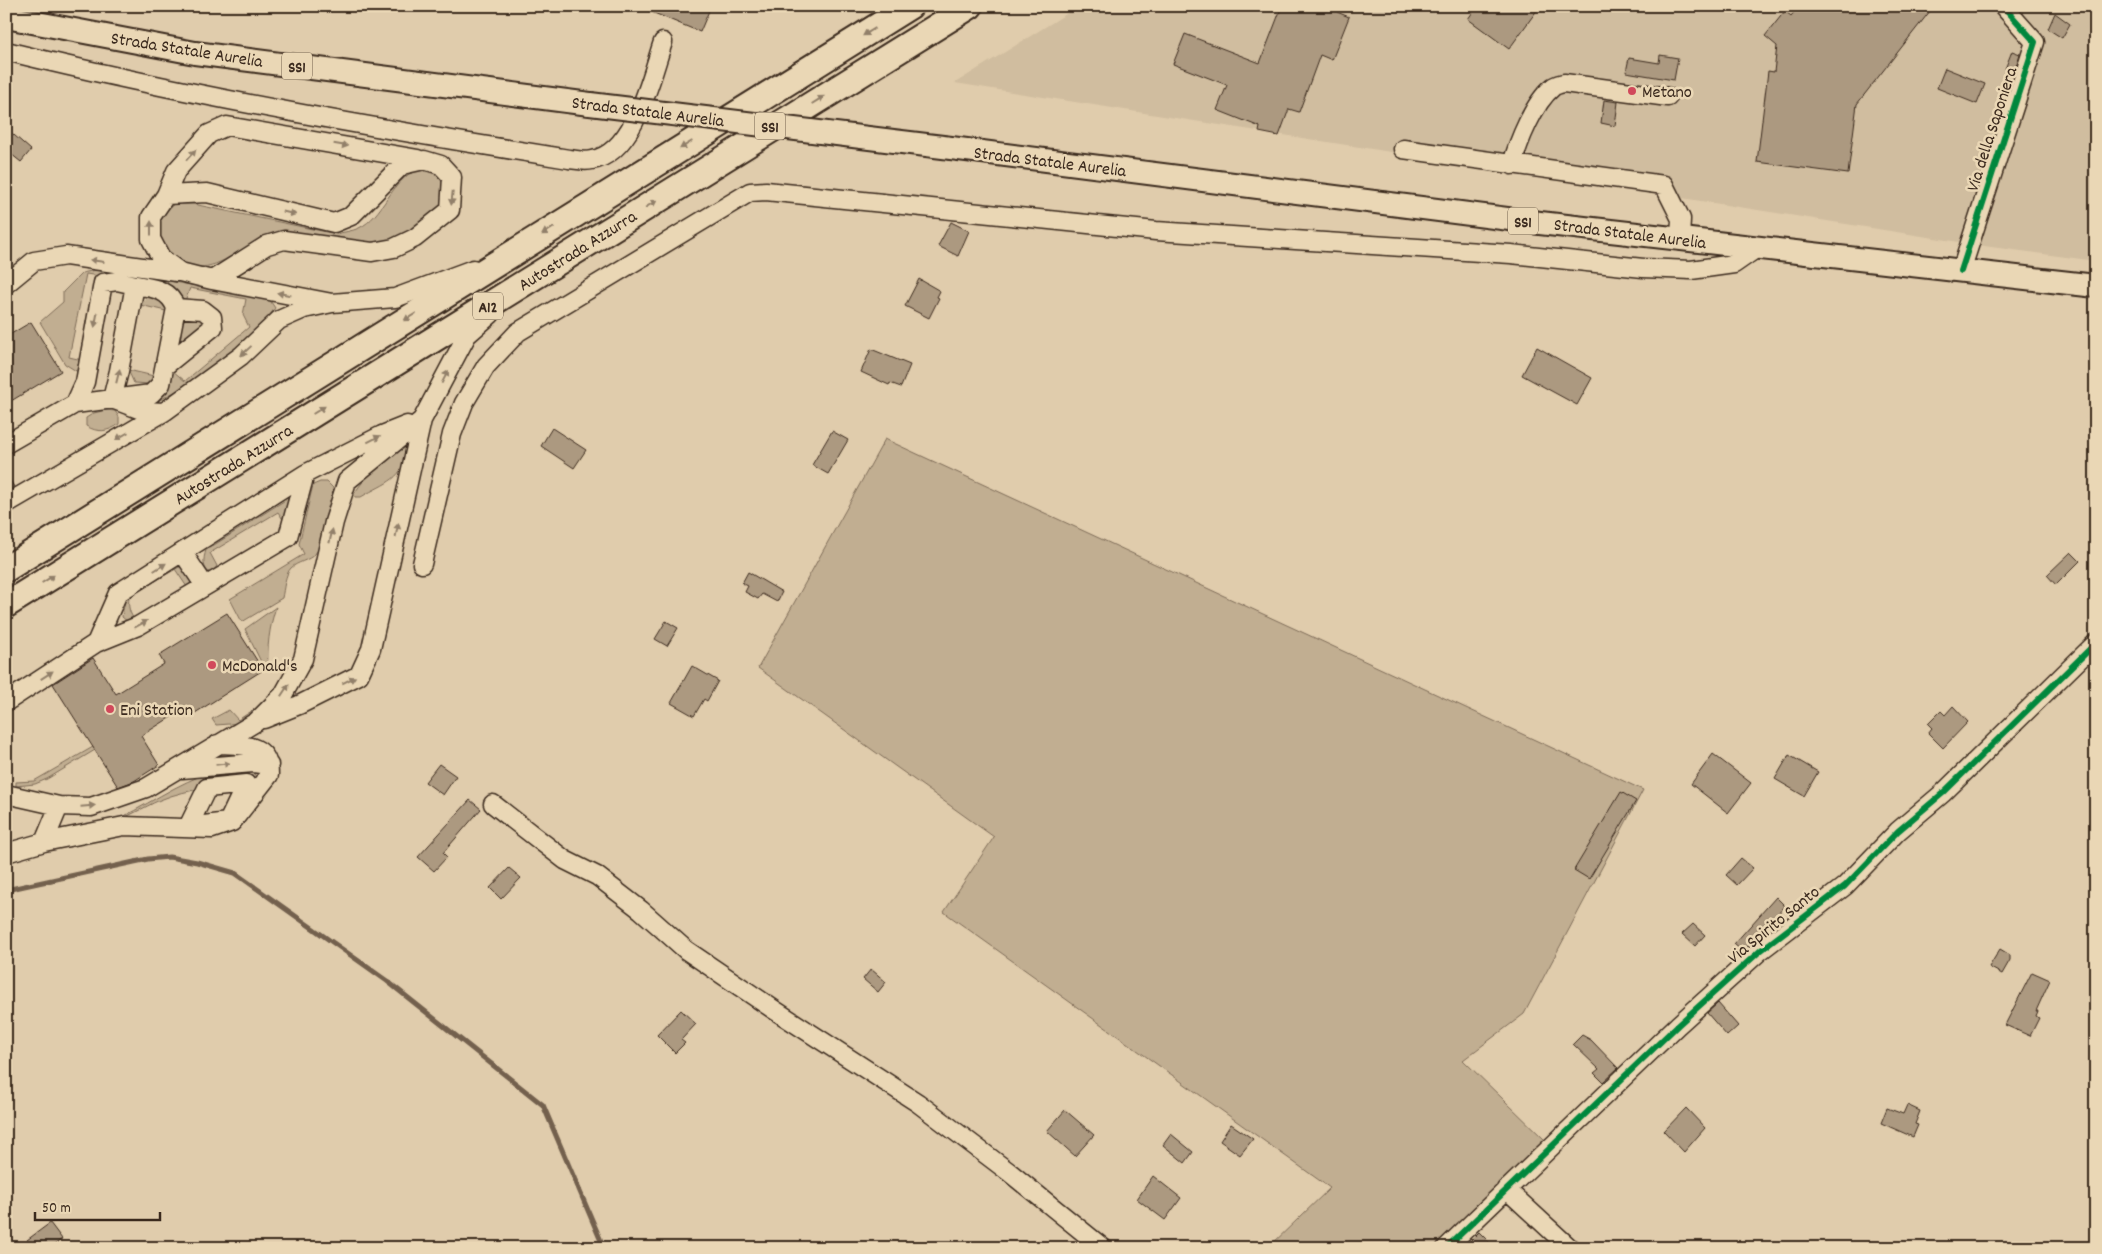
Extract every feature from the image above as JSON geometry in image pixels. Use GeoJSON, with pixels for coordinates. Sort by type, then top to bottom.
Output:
{"type":"FeatureCollection","features":[{"type":"Feature","properties":{"kind":"highway","name":"Autostrada Azzurra"},"geometry":{"type":"LineString","coordinates":[[6,569],[910,6]]}},
{"type":"Feature","properties":{"kind":"highway","name":"Autostrada Azzurra"},"geometry":{"type":"LineString","coordinates":[[6,605],[970,6]]}},
{"type":"Feature","properties":{"kind":"main road","name":"Strada Statale Aurelia"},"geometry":{"type":"LineString","coordinates":[[6,17],[195,53],[590,104],[1680,239],[2096,286]]}},
{"type":"Feature","properties":{"kind":"street","name":"Via della Saponiera"},"geometry":{"type":"LineString","coordinates":[[1961,271],[2035,42],[2004,6]]}},
{"type":"Feature","properties":{"kind":"street"},"geometry":{"type":"LineString","coordinates":[[6,51],[110,76],[291,113],[569,159],[592,161],[611,152],[627,135],[643,101],[663,42]]}},
{"type":"Feature","properties":{"kind":"street"},"geometry":{"type":"LineString","coordinates":[[1512,165],[1517,144],[1537,107],[1553,86],[1564,83],[1668,97]]}},
{"type":"Feature","properties":{"kind":"street"},"geometry":{"type":"LineString","coordinates":[[180,272],[161,258],[151,239],[151,217],[166,196],[176,171],[210,134],[227,126],[424,160],[441,164],[452,177],[453,195],[450,210],[415,238],[394,248],[372,252],[284,240],[267,245],[212,280]]}},
{"type":"Feature","properties":{"kind":"street"},"geometry":{"type":"LineString","coordinates":[[1403,149],[1664,185],[1681,219],[1680,239]]}},
{"type":"Feature","properties":{"kind":"street"},"geometry":{"type":"LineString","coordinates":[[166,196],[207,193],[334,223],[351,216],[402,164],[424,160]]}},
{"type":"Feature","properties":{"kind":"street"},"geometry":{"type":"LineString","coordinates":[[422,564],[452,434],[464,403],[486,366],[518,332],[750,192],[766,191],[1156,231],[1511,254],[1643,268],[1691,270],[1734,264],[1757,248]]}},
{"type":"Feature","properties":{"kind":"street"},"geometry":{"type":"LineString","coordinates":[[6,284],[34,261],[66,256],[180,272],[332,303]]}},
{"type":"Feature","properties":{"kind":"street"},"geometry":{"type":"LineString","coordinates":[[6,504],[164,412],[242,356],[279,320],[304,309],[332,303],[395,298],[506,256]]}},
{"type":"Feature","properties":{"kind":"street"},"geometry":{"type":"LineString","coordinates":[[6,794],[59,806],[91,807],[146,788],[256,722],[299,705],[359,675],[371,649],[422,420],[467,335],[534,277]]}},
{"type":"Feature","properties":{"kind":"street"},"geometry":{"type":"LineString","coordinates":[[6,444],[76,404],[152,394],[161,384],[166,365],[176,308],[173,300],[161,290],[117,281],[103,284],[85,382],[76,404]]}},
{"type":"Feature","properties":{"kind":"street"},"geometry":{"type":"LineString","coordinates":[[112,399],[135,285]]}},
{"type":"Feature","properties":{"kind":"street"},"geometry":{"type":"LineString","coordinates":[[166,365],[213,327],[212,317],[203,310],[176,308]]}},
{"type":"Feature","properties":{"kind":"street"},"geometry":{"type":"LineString","coordinates":[[112,399],[144,411],[164,412]]}},
{"type":"Feature","properties":{"kind":"street"},"geometry":{"type":"LineString","coordinates":[[96,643],[118,593],[305,474],[382,435],[422,420]]}},
{"type":"Feature","properties":{"kind":"street"},"geometry":{"type":"LineString","coordinates":[[256,722],[283,695],[303,659],[334,522],[347,481],[422,420]]}},
{"type":"Feature","properties":{"kind":"street"},"geometry":{"type":"LineString","coordinates":[[6,702],[96,643],[138,626],[288,537],[305,474]]}},
{"type":"Feature","properties":{"kind":"street"},"geometry":{"type":"LineString","coordinates":[[183,553],[205,586]]}},
{"type":"Feature","properties":{"kind":"street","name":"Via Spirito Santo"},"geometry":{"type":"LineString","coordinates":[[1446,1248],[1678,1025],[1760,951],[1845,886],[1898,831],[1943,793],[2096,643]]}},
{"type":"Feature","properties":{"kind":"street"},"geometry":{"type":"LineString","coordinates":[[6,853],[44,842],[124,826],[212,829],[232,822],[269,775],[269,765],[266,756],[250,745],[217,744]]}},
{"type":"Feature","properties":{"kind":"street"},"geometry":{"type":"LineString","coordinates":[[177,769],[253,763],[269,765]]}},
{"type":"Feature","properties":{"kind":"street"},"geometry":{"type":"LineString","coordinates":[[493,804],[565,860],[597,876],[641,910],[686,950],[926,1109],[1009,1172],[1103,1248]]}},
{"type":"Feature","properties":{"kind":"street"},"geometry":{"type":"LineString","coordinates":[[161,827],[183,812],[199,805]]}},
{"type":"Feature","properties":{"kind":"street"},"geometry":{"type":"LineString","coordinates":[[44,842],[59,806]]}},
{"type":"Feature","properties":{"kind":"street"},"geometry":{"type":"LineString","coordinates":[[1506,1189],[1570,1248]]}},
{"type":"Feature","properties":{"kind":"shaded area"},"geometry":{"type":"Polygon","coordinates":[[[1079,6],[2096,6],[2096,261],[1991,247],[955,83],[1079,6]]]}},
{"type":"Feature","properties":{"kind":"shaded area"},"geometry":{"type":"Polygon","coordinates":[[[418,169],[431,172],[439,177],[446,198],[417,230],[405,237],[389,242],[336,244],[266,238],[216,264],[197,267],[176,259],[166,251],[161,240],[159,229],[160,216],[174,204],[193,204],[336,234],[354,230],[368,223],[400,182],[408,174],[418,169]]]}},
{"type":"Feature","properties":{"kind":"shaded area"},"geometry":{"type":"Polygon","coordinates":[[[100,269],[99,276],[86,274],[69,357],[82,360],[81,374],[65,364],[40,322],[63,302],[63,292],[82,273],[100,269]]]}},
{"type":"Feature","properties":{"kind":"shaded area"},"geometry":{"type":"Polygon","coordinates":[[[163,280],[269,299],[275,308],[261,327],[234,352],[187,385],[158,401],[143,402],[167,392],[173,371],[185,381],[249,327],[243,315],[246,299],[190,288],[185,301],[172,286],[162,284],[163,280]]]}},
{"type":"Feature","properties":{"kind":"shaded area"},"geometry":{"type":"Polygon","coordinates":[[[156,296],[168,306],[166,311],[140,305],[147,297],[156,296]]]}},
{"type":"Feature","properties":{"kind":"shaded area"},"geometry":{"type":"Polygon","coordinates":[[[187,316],[198,316],[208,320],[180,343],[182,323],[187,316]]]}},
{"type":"Feature","properties":{"kind":"shaded area"},"geometry":{"type":"Polygon","coordinates":[[[128,370],[154,376],[154,381],[150,384],[134,383],[128,370]]]}},
{"type":"Feature","properties":{"kind":"shaded area"},"geometry":{"type":"Polygon","coordinates":[[[106,410],[115,411],[119,417],[119,424],[103,431],[86,426],[86,418],[94,413],[106,410]]]}},
{"type":"Feature","properties":{"kind":"shaded area"},"geometry":{"type":"Polygon","coordinates":[[[885,439],[1643,790],[1524,1014],[1463,1060],[1547,1142],[1436,1248],[1268,1248],[1330,1188],[944,912],[994,837],[758,668],[885,439]]]}},
{"type":"Feature","properties":{"kind":"shaded area"},"geometry":{"type":"Polygon","coordinates":[[[405,448],[409,448],[406,459],[398,474],[361,497],[355,497],[354,494],[370,474],[383,462],[405,448]]]}},
{"type":"Feature","properties":{"kind":"shaded area"},"geometry":{"type":"Polygon","coordinates":[[[327,482],[333,488],[333,495],[329,522],[319,548],[315,554],[293,566],[289,571],[282,598],[242,622],[230,599],[304,554],[299,544],[313,485],[327,482]]]}},
{"type":"Feature","properties":{"kind":"shaded area"},"geometry":{"type":"Polygon","coordinates":[[[287,499],[290,501],[286,524],[278,512],[210,553],[217,566],[211,574],[208,572],[204,564],[206,550],[287,499]]]}},
{"type":"Feature","properties":{"kind":"shaded area"},"geometry":{"type":"Polygon","coordinates":[[[179,567],[186,569],[191,578],[190,587],[187,587],[175,569],[179,567]]]}},
{"type":"Feature","properties":{"kind":"shaded area"},"geometry":{"type":"Polygon","coordinates":[[[152,583],[129,597],[130,610],[136,622],[128,622],[122,617],[125,599],[152,583]]]}},
{"type":"Feature","properties":{"kind":"shaded area"},"geometry":{"type":"Polygon","coordinates":[[[276,607],[269,638],[268,669],[265,670],[245,629],[276,607]]]}},
{"type":"Feature","properties":{"kind":"shaded area"},"geometry":{"type":"Polygon","coordinates":[[[270,699],[241,723],[216,725],[212,719],[229,710],[238,720],[270,699]]]}},
{"type":"Feature","properties":{"kind":"shaded area"},"geometry":{"type":"Polygon","coordinates":[[[93,747],[95,750],[47,779],[35,784],[16,786],[16,782],[34,781],[93,747]]]}},
{"type":"Feature","properties":{"kind":"shaded area"},"geometry":{"type":"Polygon","coordinates":[[[219,770],[253,770],[255,773],[251,783],[205,788],[171,796],[108,824],[135,811],[174,788],[201,776],[219,770]]]}},
{"type":"Feature","properties":{"kind":"building"},"geometry":{"type":"Polygon","coordinates":[[[637,6],[711,6],[700,32],[637,6]]]}},
{"type":"Feature","properties":{"kind":"building"},"geometry":{"type":"Polygon","coordinates":[[[1282,6],[1339,6],[1337,12],[1349,17],[1332,60],[1320,55],[1299,112],[1289,109],[1279,136],[1259,132],[1260,127],[1217,110],[1227,85],[1173,64],[1185,34],[1260,63],[1282,6]]]}},
{"type":"Feature","properties":{"kind":"building"},"geometry":{"type":"Polygon","coordinates":[[[1477,6],[1540,6],[1509,49],[1468,19],[1477,6]]]}},
{"type":"Feature","properties":{"kind":"building"},"geometry":{"type":"Polygon","coordinates":[[[1799,6],[1934,6],[1857,104],[1848,174],[1757,162],[1768,71],[1774,72],[1777,46],[1765,36],[1785,11],[1791,16],[1799,6]]]}},
{"type":"Feature","properties":{"kind":"building"},"geometry":{"type":"Polygon","coordinates":[[[2055,13],[2070,24],[2062,38],[2048,29],[2055,13]]]}},
{"type":"Feature","properties":{"kind":"building"},"geometry":{"type":"Polygon","coordinates":[[[2012,51],[2020,54],[2014,73],[2005,69],[2012,51]]]}},
{"type":"Feature","properties":{"kind":"building"},"geometry":{"type":"Polygon","coordinates":[[[1660,55],[1678,58],[1674,80],[1626,72],[1629,58],[1659,63],[1660,55]]]}},
{"type":"Feature","properties":{"kind":"building"},"geometry":{"type":"Polygon","coordinates":[[[1945,68],[1985,84],[1977,104],[1937,88],[1945,68]]]}},
{"type":"Feature","properties":{"kind":"building"},"geometry":{"type":"Polygon","coordinates":[[[1604,100],[1618,102],[1615,126],[1601,123],[1604,100]]]}},
{"type":"Feature","properties":{"kind":"building"},"geometry":{"type":"Polygon","coordinates":[[[6,128],[31,150],[21,162],[6,150],[6,128]]]}},
{"type":"Feature","properties":{"kind":"building"},"geometry":{"type":"Polygon","coordinates":[[[951,222],[969,231],[958,256],[938,246],[951,222]]]}},
{"type":"Feature","properties":{"kind":"building"},"geometry":{"type":"Polygon","coordinates":[[[919,279],[940,291],[937,297],[939,298],[929,318],[905,306],[919,279]]]}},
{"type":"Feature","properties":{"kind":"building"},"geometry":{"type":"Polygon","coordinates":[[[31,322],[61,371],[6,404],[6,337],[31,322]]]}},
{"type":"Feature","properties":{"kind":"building"},"geometry":{"type":"Polygon","coordinates":[[[1537,347],[1592,378],[1577,405],[1522,375],[1537,347]]]}},
{"type":"Feature","properties":{"kind":"building"},"geometry":{"type":"Polygon","coordinates":[[[871,349],[910,365],[901,387],[890,383],[889,385],[861,372],[871,349]]]}},
{"type":"Feature","properties":{"kind":"building"},"geometry":{"type":"Polygon","coordinates":[[[552,428],[586,450],[574,468],[541,446],[552,428]]]}},
{"type":"Feature","properties":{"kind":"building"},"geometry":{"type":"Polygon","coordinates":[[[832,431],[848,440],[828,474],[812,465],[832,431]]]}},
{"type":"Feature","properties":{"kind":"building"},"geometry":{"type":"Polygon","coordinates":[[[6,473],[14,487],[6,492],[6,473]]]}},
{"type":"Feature","properties":{"kind":"building"},"geometry":{"type":"Polygon","coordinates":[[[2071,552],[2080,561],[2056,585],[2047,575],[2071,552]]]}},
{"type":"Feature","properties":{"kind":"building"},"geometry":{"type":"Polygon","coordinates":[[[748,572],[782,592],[777,602],[762,594],[758,599],[745,592],[748,586],[742,583],[748,572]]]}},
{"type":"Feature","properties":{"kind":"building"},"geometry":{"type":"Polygon","coordinates":[[[227,613],[263,670],[195,713],[190,705],[141,736],[159,765],[134,781],[118,787],[53,684],[93,658],[116,694],[164,664],[159,655],[227,613]]]}},
{"type":"Feature","properties":{"kind":"building"},"geometry":{"type":"Polygon","coordinates":[[[666,621],[678,628],[667,646],[655,639],[666,621]]]}},
{"type":"Feature","properties":{"kind":"building"},"geometry":{"type":"Polygon","coordinates":[[[692,666],[718,681],[707,701],[704,699],[694,716],[671,703],[692,666]]]}},
{"type":"Feature","properties":{"kind":"building"},"geometry":{"type":"Polygon","coordinates":[[[1953,706],[1968,722],[1943,748],[1928,733],[1932,728],[1928,724],[1941,711],[1945,715],[1953,706]]]}},
{"type":"Feature","properties":{"kind":"building"},"geometry":{"type":"Polygon","coordinates":[[[1713,754],[1751,783],[1728,813],[1691,784],[1713,754]]]}},
{"type":"Feature","properties":{"kind":"building"},"geometry":{"type":"Polygon","coordinates":[[[1789,755],[1818,772],[1804,796],[1775,779],[1789,755]]]}},
{"type":"Feature","properties":{"kind":"building"},"geometry":{"type":"Polygon","coordinates":[[[439,764],[456,776],[443,795],[425,782],[439,764]]]}},
{"type":"Feature","properties":{"kind":"building"},"geometry":{"type":"Polygon","coordinates":[[[1621,792],[1636,801],[1589,879],[1574,870],[1621,792]]]}},
{"type":"Feature","properties":{"kind":"building"},"geometry":{"type":"Polygon","coordinates":[[[470,800],[481,809],[443,853],[447,857],[434,871],[418,857],[470,800]]]}},
{"type":"Feature","properties":{"kind":"building"},"geometry":{"type":"Polygon","coordinates":[[[1741,858],[1753,868],[1737,885],[1726,875],[1741,858]]]}},
{"type":"Feature","properties":{"kind":"building"},"geometry":{"type":"Polygon","coordinates":[[[509,868],[521,878],[501,899],[490,888],[509,868]]]}},
{"type":"Feature","properties":{"kind":"building"},"geometry":{"type":"Polygon","coordinates":[[[1776,897],[1785,906],[1743,952],[1734,944],[1776,897]]]}},
{"type":"Feature","properties":{"kind":"building"},"geometry":{"type":"Polygon","coordinates":[[[1693,924],[1705,935],[1695,946],[1682,934],[1693,924]]]}},
{"type":"Feature","properties":{"kind":"building"},"geometry":{"type":"Polygon","coordinates":[[[2000,949],[2010,955],[2010,960],[2002,974],[1989,967],[2000,949]]]}},
{"type":"Feature","properties":{"kind":"building"},"geometry":{"type":"Polygon","coordinates":[[[871,969],[886,982],[878,992],[863,979],[871,969]]]}},
{"type":"Feature","properties":{"kind":"building"},"geometry":{"type":"Polygon","coordinates":[[[2032,972],[2050,980],[2036,1011],[2038,1011],[2036,1016],[2039,1018],[2030,1036],[2005,1025],[2032,972]]]}},
{"type":"Feature","properties":{"kind":"building"},"geometry":{"type":"Polygon","coordinates":[[[1718,1003],[1738,1026],[1727,1036],[1707,1013],[1718,1003]]]}},
{"type":"Feature","properties":{"kind":"building"},"geometry":{"type":"Polygon","coordinates":[[[681,1010],[696,1024],[681,1040],[685,1043],[675,1053],[657,1035],[681,1010]]]}},
{"type":"Feature","properties":{"kind":"building"},"geometry":{"type":"Polygon","coordinates":[[[1582,1035],[1591,1040],[1618,1068],[1603,1082],[1594,1073],[1599,1069],[1573,1044],[1582,1035]]]}},
{"type":"Feature","properties":{"kind":"building"},"geometry":{"type":"Polygon","coordinates":[[[1907,1105],[1920,1111],[1915,1124],[1918,1125],[1913,1137],[1881,1123],[1887,1108],[1903,1114],[1907,1105]]]}},
{"type":"Feature","properties":{"kind":"building"},"geometry":{"type":"Polygon","coordinates":[[[1686,1108],[1705,1128],[1684,1152],[1664,1131],[1686,1108]]]}},
{"type":"Feature","properties":{"kind":"building"},"geometry":{"type":"Polygon","coordinates":[[[1065,1110],[1094,1135],[1075,1156],[1047,1131],[1065,1110]]]}},
{"type":"Feature","properties":{"kind":"building"},"geometry":{"type":"Polygon","coordinates":[[[1231,1124],[1253,1139],[1240,1155],[1220,1141],[1231,1124]]]}},
{"type":"Feature","properties":{"kind":"building"},"geometry":{"type":"Polygon","coordinates":[[[1171,1134],[1193,1152],[1185,1163],[1163,1145],[1171,1134]]]}},
{"type":"Feature","properties":{"kind":"building"},"geometry":{"type":"Polygon","coordinates":[[[1153,1176],[1181,1198],[1165,1220],[1137,1199],[1153,1176]]]}},
{"type":"Feature","properties":{"kind":"building"},"geometry":{"type":"Polygon","coordinates":[[[50,1223],[62,1239],[50,1248],[32,1248],[27,1240],[50,1223]]]}},
{"type":"Feature","properties":{"kind":"building"},"geometry":{"type":"Polygon","coordinates":[[[1479,1232],[1495,1248],[1463,1248],[1479,1232]]]}},
{"type":"Feature","properties":{"kind":"waterway"},"geometry":{"type":"LineString","coordinates":[[6,890],[148,859],[169,857],[197,862],[235,873],[387,981],[543,1105],[604,1248]]}},
{"type":"Feature","properties":{"kind":"cycle path"},"geometry":{"type":"LineString","coordinates":[[1961,271],[2035,42],[2003,6]]}},
{"type":"Feature","properties":{"kind":"cycle path"},"geometry":{"type":"LineString","coordinates":[[1446,1248],[1678,1025],[1760,951],[1845,886],[1898,831],[1943,793],[2096,643]]}},
{"type":"Feature","properties":{"kind":"place","name":"Metano"},"geometry":{"type":"Point","coordinates":[1632,91]}},
{"type":"Feature","properties":{"kind":"place","name":"McDonald's"},"geometry":{"type":"Point","coordinates":[212,665]}},
{"type":"Feature","properties":{"kind":"place","name":"Eni Station"},"geometry":{"type":"Point","coordinates":[110,709]}}]}
